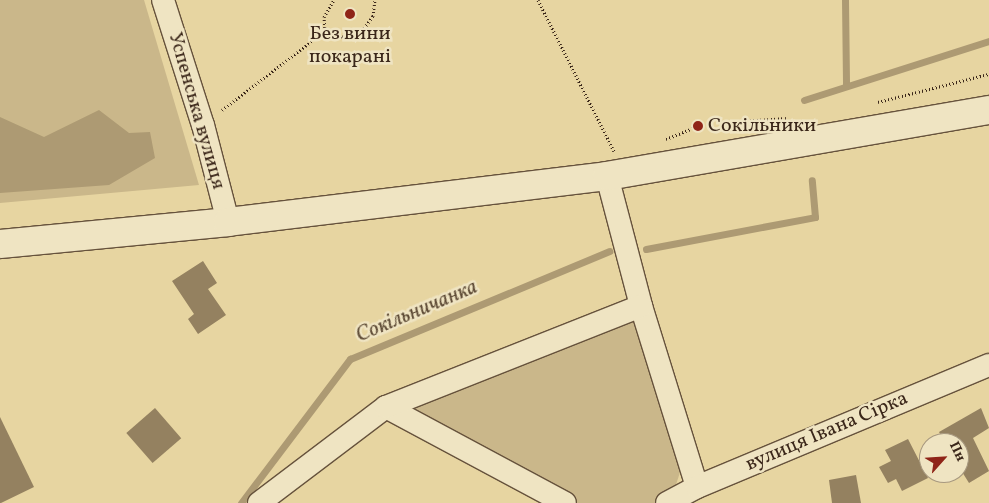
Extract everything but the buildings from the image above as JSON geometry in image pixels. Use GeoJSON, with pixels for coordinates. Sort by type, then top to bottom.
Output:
{"type":"FeatureCollection","features":[{"type":"Feature","properties":{"kind":"main road"},"geometry":{"type":"LineString","coordinates":[[0,244],[228,222],[989,110]]}},
{"type":"Feature","properties":{"kind":"street","name":"Успенська вулиця"},"geometry":{"type":"LineString","coordinates":[[163,0],[203,125],[228,222]]}},
{"type":"Feature","properties":{"kind":"street"},"geometry":{"type":"LineString","coordinates":[[612,167],[641,306],[697,487]]}},
{"type":"Feature","properties":{"kind":"street"},"geometry":{"type":"LineString","coordinates":[[258,503],[386,407],[641,306]]}},
{"type":"Feature","properties":{"kind":"street","name":"вулиця Івана Сірка"},"geometry":{"type":"LineString","coordinates":[[667,503],[697,487],[989,365]]}},
{"type":"Feature","properties":{"kind":"street"},"geometry":{"type":"LineString","coordinates":[[386,407],[565,503]]}},
{"type":"Feature","properties":{"kind":"path"},"geometry":{"type":"LineString","coordinates":[[325,31],[324,17],[334,0]]}},
{"type":"Feature","properties":{"kind":"path"},"geometry":{"type":"LineString","coordinates":[[325,31],[344,37],[362,31],[373,16],[374,0]]}},
{"type":"Feature","properties":{"kind":"path"},"geometry":{"type":"LineString","coordinates":[[538,0],[612,167]]}},
{"type":"Feature","properties":{"kind":"path"},"geometry":{"type":"LineString","coordinates":[[203,125],[325,31]]}},
{"type":"Feature","properties":{"kind":"path"},"geometry":{"type":"LineString","coordinates":[[872,103],[989,74]]}},
{"type":"Feature","properties":{"kind":"path"},"geometry":{"type":"LineString","coordinates":[[729,122],[795,117]]}},
{"type":"Feature","properties":{"kind":"shaded area"},"geometry":{"type":"Polygon","coordinates":[[[0,0],[144,0],[199,185],[0,203],[0,0]]]}},
{"type":"Feature","properties":{"kind":"shaded area"},"geometry":{"type":"Polygon","coordinates":[[[99,110],[129,133],[150,132],[155,158],[109,185],[0,193],[0,117],[44,137],[99,110]]]}},
{"type":"Feature","properties":{"kind":"shaded area"},"geometry":{"type":"Polygon","coordinates":[[[633,317],[682,466],[674,491],[664,503],[569,503],[409,415],[405,402],[633,317]]]}},
{"type":"Feature","properties":{"kind":"waterway"},"geometry":{"type":"LineString","coordinates":[[845,0],[846,86]]}},
{"type":"Feature","properties":{"kind":"waterway"},"geometry":{"type":"LineString","coordinates":[[804,100],[989,41]]}},
{"type":"Feature","properties":{"kind":"waterway"},"geometry":{"type":"LineString","coordinates":[[646,249],[815,217],[812,180]]}},
{"type":"Feature","properties":{"kind":"waterway","name":"Сокільничанка"},"geometry":{"type":"LineString","coordinates":[[241,503],[350,359],[609,251]]}},
{"type":"Feature","properties":{"kind":"place","name":"Без вини покарані"},"geometry":{"type":"Point","coordinates":[350,14]}},
{"type":"Feature","properties":{"kind":"place","name":"Сокільники"},"geometry":{"type":"Point","coordinates":[698,126]}}]}
